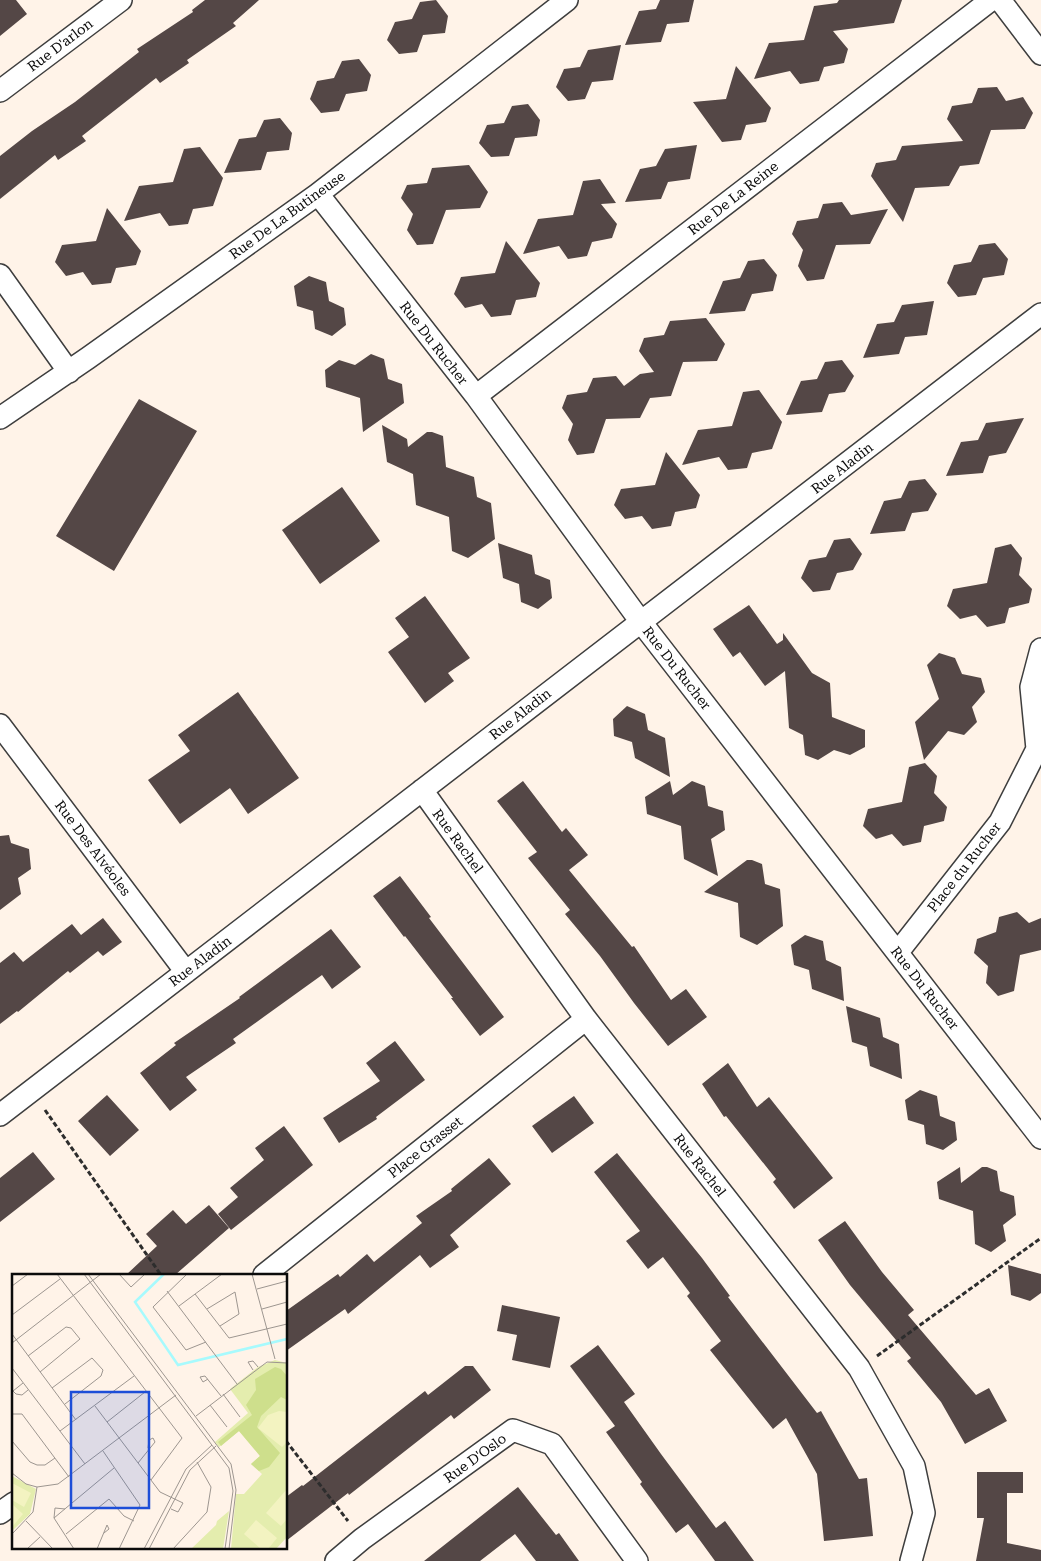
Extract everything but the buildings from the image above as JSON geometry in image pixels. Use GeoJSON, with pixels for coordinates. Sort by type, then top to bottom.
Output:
{"type":"FeatureCollection","features":[{"type":"Feature","properties":{"kind":"street","name":"Rue D'arlon"},"geometry":{"type":"LineString","coordinates":[[0,90],[121,0]]}},
{"type":"Feature","properties":{"kind":"street","name":"Rue De La Butineuse"},"geometry":{"type":"LineString","coordinates":[[0,418],[69,372],[318,194],[567,0]]}},
{"type":"Feature","properties":{"kind":"street","name":"Rue De La Reine"},"geometry":{"type":"LineString","coordinates":[[476,396],[991,0]]}},
{"type":"Feature","properties":{"kind":"street"},"geometry":{"type":"LineString","coordinates":[[1000,0],[1041,54]]}},
{"type":"Feature","properties":{"kind":"street","name":"Rue Du Rucher"},"geometry":{"type":"LineString","coordinates":[[318,194],[476,396],[641,622],[1041,1138]]}},
{"type":"Feature","properties":{"kind":"street"},"geometry":{"type":"LineString","coordinates":[[0,275],[69,372]]}},
{"type":"Feature","properties":{"kind":"street","name":"Rue Aladin"},"geometry":{"type":"LineString","coordinates":[[0,1115],[1041,314]]}},
{"type":"Feature","properties":{"kind":"street","name":"Place du Rucher"},"geometry":{"type":"LineString","coordinates":[[898,952],[1000,822],[1039,748],[1031,687],[1041,649]]}},
{"type":"Feature","properties":{"kind":"street","name":"Rue Des Alvéoles"},"geometry":{"type":"LineString","coordinates":[[0,725],[186,972]]}},
{"type":"Feature","properties":{"kind":"street","name":"Rue Rachel"},"geometry":{"type":"LineString","coordinates":[[422,790],[586,1019],[859,1368],[914,1466],[924,1513],[911,1561]]}},
{"type":"Feature","properties":{"kind":"street","name":"Place Grasset"},"geometry":{"type":"LineString","coordinates":[[265,1274],[586,1019]]}},
{"type":"Feature","properties":{"kind":"street","name":"Rue D'Oslo"},"geometry":{"type":"LineString","coordinates":[[336,1561],[362,1539],[513,1430],[552,1444],[637,1561]]}},
{"type":"Feature","properties":{"kind":"street"},"geometry":{"type":"LineString","coordinates":[[0,1513],[12,1504]]}},
{"type":"Feature","properties":{"kind":"path"},"geometry":{"type":"LineString","coordinates":[[32,1090],[160,1274]]}},
{"type":"Feature","properties":{"kind":"path"},"geometry":{"type":"LineString","coordinates":[[859,1368],[1041,1238]]}},
{"type":"Feature","properties":{"kind":"path"},"geometry":{"type":"LineString","coordinates":[[288,1444],[362,1539]]}}]}
